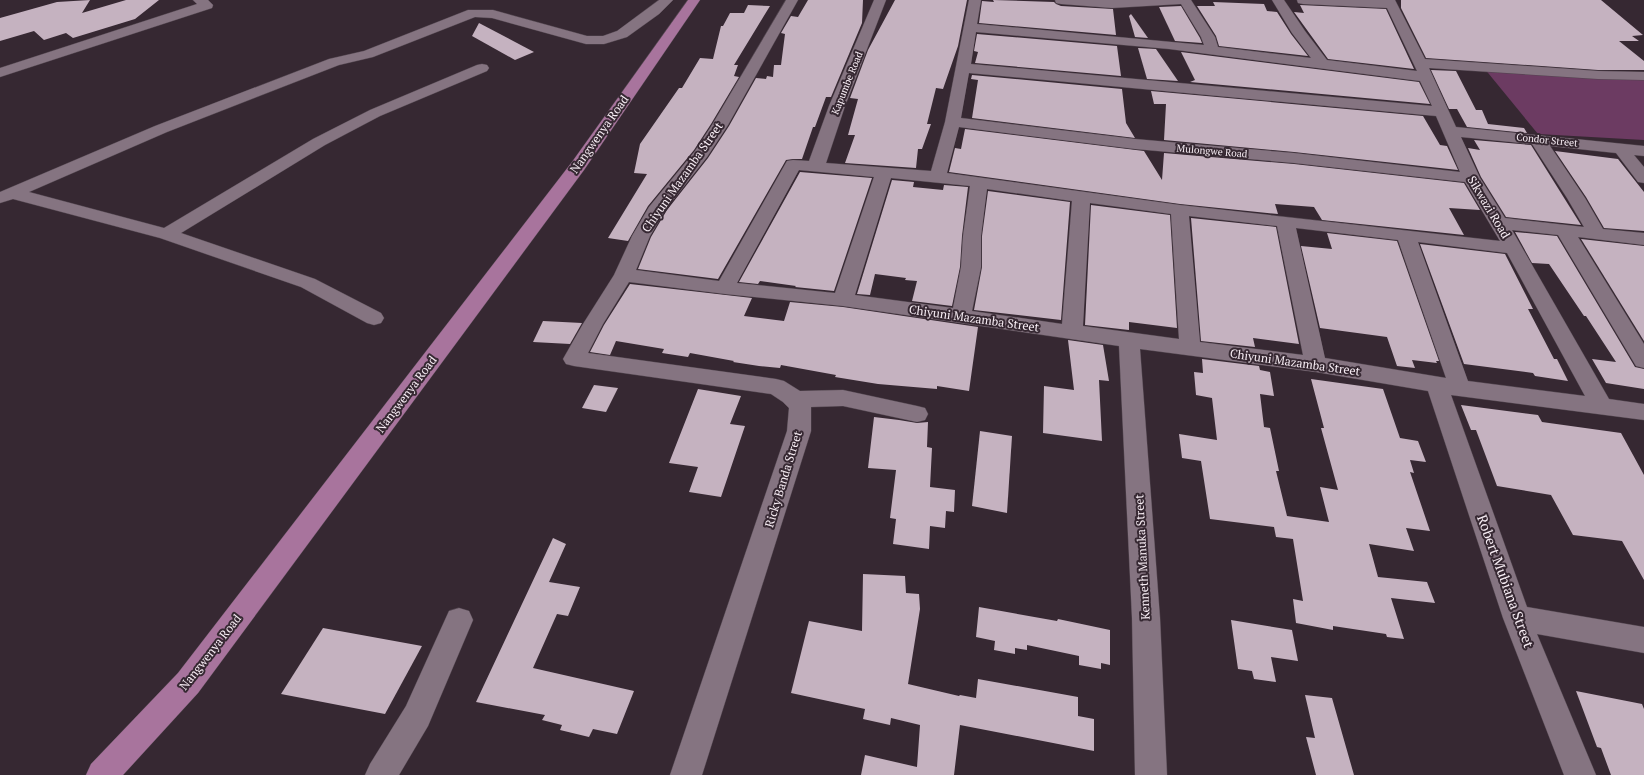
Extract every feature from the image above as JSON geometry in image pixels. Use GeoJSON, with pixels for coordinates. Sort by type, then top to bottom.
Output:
{"type":"FeatureCollection","features":[{"type":"Feature","properties":{"kind":"main road","name":"Nangwenya Road"},"geometry":{"type":"LineString","coordinates":[[102,775],[188,683],[578,166],[694,0]]}},
{"type":"Feature","properties":{"kind":"street"},"geometry":{"type":"LineString","coordinates":[[0,73],[203,2],[221,0]]}},
{"type":"Feature","properties":{"kind":"street"},"geometry":{"type":"LineString","coordinates":[[6,196],[161,129],[334,62],[383,49],[473,13],[492,14],[586,40],[604,40],[622,34],[667,0]]}},
{"type":"Feature","properties":{"kind":"street","name":"Chiyuni Mazamba Street"},"geometry":{"type":"LineString","coordinates":[[792,0],[720,125],[701,154],[658,207],[641,236],[624,275],[725,288],[843,300],[1129,340],[1316,364],[1449,386],[1644,412]]}},
{"type":"Feature","properties":{"kind":"street","name":"Kapumbe Road"},"geometry":{"type":"LineString","coordinates":[[816,166],[880,0]]}},
{"type":"Feature","properties":{"kind":"street"},"geometry":{"type":"LineString","coordinates":[[938,177],[953,122],[964,68],[975,0]]}},
{"type":"Feature","properties":{"kind":"street"},"geometry":{"type":"LineString","coordinates":[[1061,0],[1126,4],[1184,0],[1208,37],[1212,50]]}},
{"type":"Feature","properties":{"kind":"street"},"geometry":{"type":"LineString","coordinates":[[1278,0],[1299,33],[1322,64]]}},
{"type":"Feature","properties":{"kind":"street"},"geometry":{"type":"LineString","coordinates":[[1303,0],[1391,2]]}},
{"type":"Feature","properties":{"kind":"street","name":"Sikwazi Road"},"geometry":{"type":"LineString","coordinates":[[1391,2],[1471,178],[1514,248],[1602,407]]}},
{"type":"Feature","properties":{"kind":"street"},"geometry":{"type":"LineString","coordinates":[[970,27],[1212,50],[1322,64],[1423,70],[1644,76]]}},
{"type":"Feature","properties":{"kind":"street"},"geometry":{"type":"LineString","coordinates":[[166,234],[319,142],[375,113],[482,68]]}},
{"type":"Feature","properties":{"kind":"street"},"geometry":{"type":"LineString","coordinates":[[964,68],[1442,112]]}},
{"type":"Feature","properties":{"kind":"street","name":"Mulongwe Road"},"geometry":{"type":"LineString","coordinates":[[953,122],[1127,143],[1309,160],[1471,178]]}},
{"type":"Feature","properties":{"kind":"street","name":"Condor Street"},"geometry":{"type":"LineString","coordinates":[[1450,131],[1644,151]]}},
{"type":"Feature","properties":{"kind":"street"},"geometry":{"type":"LineString","coordinates":[[1537,139],[1576,198],[1597,234]]}},
{"type":"Feature","properties":{"kind":"street"},"geometry":{"type":"LineString","coordinates":[[1621,149],[1644,178]]}},
{"type":"Feature","properties":{"kind":"street"},"geometry":{"type":"LineString","coordinates":[[725,288],[733,270],[782,190],[793,165],[938,177],[1180,210],[1514,248]]}},
{"type":"Feature","properties":{"kind":"street"},"geometry":{"type":"LineString","coordinates":[[843,300],[884,173]]}},
{"type":"Feature","properties":{"kind":"street"},"geometry":{"type":"LineString","coordinates":[[961,316],[971,267],[972,236],[979,183]]}},
{"type":"Feature","properties":{"kind":"street"},"geometry":{"type":"LineString","coordinates":[[6,196],[166,234],[308,283],[374,318]]}},
{"type":"Feature","properties":{"kind":"street"},"geometry":{"type":"LineString","coordinates":[[1072,331],[1081,197]]}},
{"type":"Feature","properties":{"kind":"street"},"geometry":{"type":"LineString","coordinates":[[1180,210],[1190,347]]}},
{"type":"Feature","properties":{"kind":"street"},"geometry":{"type":"LineString","coordinates":[[1285,221],[1316,364]]}},
{"type":"Feature","properties":{"kind":"street"},"geometry":{"type":"LineString","coordinates":[[1499,223],[1644,239]]}},
{"type":"Feature","properties":{"kind":"street"},"geometry":{"type":"LineString","coordinates":[[1564,230],[1644,361]]}},
{"type":"Feature","properties":{"kind":"street","name":"Robert Mubiana Street"},"geometry":{"type":"LineString","coordinates":[[1406,235],[1425,292],[1449,386],[1518,618],[1580,775]]}},
{"type":"Feature","properties":{"kind":"street"},"geometry":{"type":"LineString","coordinates":[[624,275],[593,324],[574,359],[776,387],[797,399],[843,398],[917,414]]}},
{"type":"Feature","properties":{"kind":"street","name":"Kenneth Manuka Street"},"geometry":{"type":"LineString","coordinates":[[1129,340],[1146,618],[1151,775]]}},
{"type":"Feature","properties":{"kind":"street","name":"Ricky Banda Street"},"geometry":{"type":"LineString","coordinates":[[686,775],[799,431],[801,411],[797,399]]}},
{"type":"Feature","properties":{"kind":"street"},"geometry":{"type":"LineString","coordinates":[[1518,618],[1644,640]]}},
{"type":"Feature","properties":{"kind":"street"},"geometry":{"type":"LineString","coordinates":[[381,775],[416,716],[459,620]]}},
{"type":"Feature","properties":{"kind":"shaded area"},"geometry":{"type":"Polygon","coordinates":[[[1484,68],[1644,77],[1644,140],[1538,134],[1484,68]]]}},
{"type":"Feature","properties":{"kind":"building"},"geometry":{"type":"Polygon","coordinates":[[[90,0],[82,13],[126,0],[159,0],[135,19],[73,38],[66,33],[44,40],[34,31],[0,41],[0,18],[57,2],[90,0]]]}},
{"type":"Feature","properties":{"kind":"building"},"geometry":{"type":"Polygon","coordinates":[[[808,0],[863,0],[862,23],[831,97],[826,97],[815,127],[813,127],[802,159],[786,160],[718,279],[638,269],[651,237],[667,210],[708,158],[729,126],[756,78],[766,79],[767,76],[773,77],[774,65],[781,65],[785,34],[781,33],[791,16],[798,17],[808,0]]]}},
{"type":"Feature","properties":{"kind":"building"},"geometry":{"type":"Polygon","coordinates":[[[895,0],[967,0],[958,46],[943,89],[936,88],[927,124],[931,124],[922,149],[918,149],[916,168],[845,163],[855,135],[848,135],[858,99],[850,98],[868,50],[895,0]]]}},
{"type":"Feature","properties":{"kind":"building"},"geometry":{"type":"Polygon","coordinates":[[[993,0],[1054,2],[1061,6],[1113,9],[1116,35],[979,23],[982,1],[994,2],[993,0]]]}},
{"type":"Feature","properties":{"kind":"building"},"geometry":{"type":"Polygon","coordinates":[[[1401,0],[1601,0],[1643,35],[1632,36],[1639,41],[1619,41],[1644,61],[1644,70],[1598,70],[1426,58],[1401,8],[1401,0]]]}},
{"type":"Feature","properties":{"kind":"building"},"geometry":{"type":"Polygon","coordinates":[[[1213,2],[1264,4],[1267,11],[1277,12],[1291,34],[1308,56],[1219,46],[1216,36],[1197,6],[1215,6],[1213,2]]]}},
{"type":"Feature","properties":{"kind":"building"},"geometry":{"type":"Polygon","coordinates":[[[748,5],[770,6],[734,65],[738,65],[734,76],[739,77],[711,124],[694,150],[648,206],[628,241],[608,238],[647,174],[634,173],[640,144],[679,88],[682,88],[700,58],[713,59],[721,26],[723,26],[730,13],[744,13],[748,5]]]}},
{"type":"Feature","properties":{"kind":"building"},"geometry":{"type":"Polygon","coordinates":[[[1300,5],[1386,9],[1414,69],[1328,59],[1294,12],[1304,13],[1300,5]]]}},
{"type":"Feature","properties":{"kind":"building"},"geometry":{"type":"Polygon","coordinates":[[[1181,6],[1202,43],[1175,41],[1159,7],[1181,6]]]}},
{"type":"Feature","properties":{"kind":"building"},"geometry":{"type":"Polygon","coordinates":[[[1131,14],[1148,38],[1135,37],[1129,16],[1131,14]]]}},
{"type":"Feature","properties":{"kind":"building"},"geometry":{"type":"Polygon","coordinates":[[[479,23],[534,52],[515,60],[472,36],[479,23]]]}},
{"type":"Feature","properties":{"kind":"building"},"geometry":{"type":"Polygon","coordinates":[[[977,34],[1117,46],[1121,76],[975,63],[978,52],[974,51],[977,34]]]}},
{"type":"Feature","properties":{"kind":"building"},"geometry":{"type":"Polygon","coordinates":[[[1138,48],[1156,49],[1178,81],[1147,79],[1138,48]]]}},
{"type":"Feature","properties":{"kind":"building"},"geometry":{"type":"Polygon","coordinates":[[[1181,52],[1419,82],[1430,104],[1190,82],[1195,80],[1181,52]]]}},
{"type":"Feature","properties":{"kind":"building"},"geometry":{"type":"Polygon","coordinates":[[[1431,70],[1456,71],[1476,110],[1482,110],[1488,124],[1524,128],[1527,133],[1467,127],[1457,109],[1449,109],[1431,70]]]}},
{"type":"Feature","properties":{"kind":"building"},"geometry":{"type":"Polygon","coordinates":[[[972,75],[1122,89],[1126,123],[1135,138],[972,118],[978,80],[971,79],[972,75]]]}},
{"type":"Feature","properties":{"kind":"building"},"geometry":{"type":"Polygon","coordinates":[[[1151,91],[1423,116],[1440,145],[1447,146],[1458,170],[1294,152],[1164,140],[1166,104],[1154,104],[1151,91]]]}},
{"type":"Feature","properties":{"kind":"building"},"geometry":{"type":"Polygon","coordinates":[[[965,129],[1144,151],[1162,180],[1164,153],[1294,164],[1464,183],[1480,210],[1449,208],[1464,235],[1322,220],[1314,207],[1275,204],[1278,214],[1180,204],[949,172],[955,148],[961,149],[965,129]]]}},
{"type":"Feature","properties":{"kind":"building"},"geometry":{"type":"Polygon","coordinates":[[[1474,140],[1531,145],[1581,225],[1506,217],[1481,177],[1468,148],[1480,150],[1474,140]]]}},
{"type":"Feature","properties":{"kind":"building"},"geometry":{"type":"Polygon","coordinates":[[[1555,151],[1618,159],[1644,192],[1644,231],[1604,228],[1586,197],[1555,151]]]}},
{"type":"Feature","properties":{"kind":"building"},"geometry":{"type":"Polygon","coordinates":[[[800,172],[872,178],[834,291],[795,287],[796,286],[760,281],[758,284],[739,282],[800,172]]]}},
{"type":"Feature","properties":{"kind":"building"},"geometry":{"type":"Polygon","coordinates":[[[892,180],[914,182],[913,187],[943,190],[944,185],[968,187],[960,267],[952,306],[912,301],[917,281],[875,274],[870,295],[857,294],[892,180]]]}},
{"type":"Feature","properties":{"kind":"building"},"geometry":{"type":"Polygon","coordinates":[[[988,191],[1070,202],[1061,320],[974,310],[982,267],[982,236],[988,191]]]}},
{"type":"Feature","properties":{"kind":"building"},"geometry":{"type":"Polygon","coordinates":[[[1091,205],[1170,215],[1177,328],[1129,322],[1129,330],[1085,325],[1091,205]]]}},
{"type":"Feature","properties":{"kind":"building"},"geometry":{"type":"Polygon","coordinates":[[[1191,218],[1276,227],[1299,344],[1253,338],[1255,347],[1201,341],[1191,218]]]}},
{"type":"Feature","properties":{"kind":"building"},"geometry":{"type":"Polygon","coordinates":[[[1515,232],[1557,236],[1635,367],[1644,369],[1644,389],[1606,383],[1592,359],[1616,362],[1549,264],[1532,263],[1515,232]]]}},
{"type":"Feature","properties":{"kind":"building"},"geometry":{"type":"Polygon","coordinates":[[[1327,233],[1397,241],[1439,361],[1436,361],[1437,363],[1412,360],[1415,368],[1397,366],[1387,337],[1320,328],[1301,246],[1332,249],[1327,233]]]}},
{"type":"Feature","properties":{"kind":"building"},"geometry":{"type":"Polygon","coordinates":[[[1581,239],[1644,246],[1644,341],[1581,239]]]}},
{"type":"Feature","properties":{"kind":"building"},"geometry":{"type":"Polygon","coordinates":[[[1420,244],[1505,254],[1533,309],[1528,309],[1554,359],[1557,359],[1568,381],[1535,376],[1533,373],[1464,364],[1420,244]]]}},
{"type":"Feature","properties":{"kind":"building"},"geometry":{"type":"Polygon","coordinates":[[[630,284],[752,298],[744,316],[784,321],[790,302],[843,307],[978,327],[969,391],[937,386],[937,389],[878,384],[835,377],[836,375],[781,365],[780,368],[759,366],[690,353],[688,357],[662,353],[664,349],[616,341],[610,355],[590,352],[604,325],[630,284]]]}},
{"type":"Feature","properties":{"kind":"building"},"geometry":{"type":"Polygon","coordinates":[[[543,321],[582,323],[570,344],[533,342],[543,321]]]}},
{"type":"Feature","properties":{"kind":"building"},"geometry":{"type":"Polygon","coordinates":[[[1068,340],[1103,345],[1109,381],[1099,380],[1102,441],[1043,433],[1044,386],[1074,390],[1068,340]]]}},
{"type":"Feature","properties":{"kind":"building"},"geometry":{"type":"Polygon","coordinates":[[[1202,359],[1259,366],[1260,370],[1270,372],[1274,396],[1260,394],[1264,427],[1270,428],[1279,471],[1276,471],[1287,516],[1329,522],[1320,487],[1338,490],[1321,428],[1324,428],[1311,379],[1383,389],[1400,438],[1418,441],[1426,462],[1410,460],[1414,473],[1410,472],[1430,531],[1406,528],[1414,551],[1369,544],[1378,577],[1427,582],[1435,603],[1391,598],[1404,639],[1387,637],[1386,634],[1333,626],[1333,630],[1296,623],[1293,599],[1303,601],[1293,539],[1276,537],[1274,527],[1210,519],[1201,461],[1182,458],[1179,434],[1217,440],[1212,398],[1196,395],[1194,372],[1203,373],[1202,359]]]}},
{"type":"Feature","properties":{"kind":"building"},"geometry":{"type":"Polygon","coordinates":[[[594,385],[618,388],[606,412],[582,408],[594,385]]]}},
{"type":"Feature","properties":{"kind":"building"},"geometry":{"type":"Polygon","coordinates":[[[698,389],[741,396],[730,424],[745,426],[721,497],[689,492],[698,467],[669,463],[698,389]]]}},
{"type":"Feature","properties":{"kind":"building"},"geometry":{"type":"Polygon","coordinates":[[[1461,405],[1538,415],[1542,422],[1621,433],[1644,475],[1644,580],[1622,541],[1573,535],[1551,495],[1497,486],[1476,430],[1471,430],[1461,405]]]}},
{"type":"Feature","properties":{"kind":"building"},"geometry":{"type":"Polygon","coordinates":[[[874,417],[917,423],[928,422],[927,447],[932,448],[930,487],[955,490],[954,512],[946,511],[945,528],[930,526],[929,549],[893,544],[896,519],[890,518],[896,470],[868,468],[874,417]]]}},
{"type":"Feature","properties":{"kind":"building"},"geometry":{"type":"Polygon","coordinates":[[[980,431],[1012,436],[1007,513],[972,506],[980,431]]]}},
{"type":"Feature","properties":{"kind":"building"},"geometry":{"type":"Polygon","coordinates":[[[553,538],[566,544],[549,582],[580,587],[568,616],[557,614],[533,668],[634,691],[617,734],[593,729],[589,737],[560,730],[562,725],[542,720],[545,715],[476,702],[553,538]]]}},
{"type":"Feature","properties":{"kind":"building"},"geometry":{"type":"Polygon","coordinates":[[[863,574],[905,576],[906,593],[919,594],[920,609],[908,684],[959,696],[976,698],[978,679],[1078,697],[1078,716],[1094,719],[1094,751],[960,725],[954,775],[861,775],[865,755],[917,767],[920,725],[891,718],[890,725],[863,719],[865,709],[791,693],[809,621],[862,631],[863,574]]]}},
{"type":"Feature","properties":{"kind":"building"},"geometry":{"type":"Polygon","coordinates":[[[979,607],[1057,621],[1058,619],[1110,630],[1110,665],[1101,663],[1101,669],[1079,665],[1079,656],[1027,645],[1027,650],[1015,648],[1015,654],[994,650],[995,641],[976,637],[979,607]]]}},
{"type":"Feature","properties":{"kind":"building"},"geometry":{"type":"Polygon","coordinates":[[[1231,620],[1292,630],[1298,661],[1271,657],[1276,682],[1254,679],[1252,671],[1238,669],[1231,620]]]}},
{"type":"Feature","properties":{"kind":"building"},"geometry":{"type":"Polygon","coordinates":[[[323,628],[422,646],[385,714],[281,694],[323,628]]]}},
{"type":"Feature","properties":{"kind":"building"},"geometry":{"type":"Polygon","coordinates":[[[1576,691],[1642,704],[1644,709],[1644,775],[1611,775],[1601,748],[1597,747],[1576,691]]]}},
{"type":"Feature","properties":{"kind":"building"},"geometry":{"type":"Polygon","coordinates":[[[1305,695],[1332,698],[1354,775],[1316,775],[1306,737],[1315,738],[1305,695]]]}}]}
